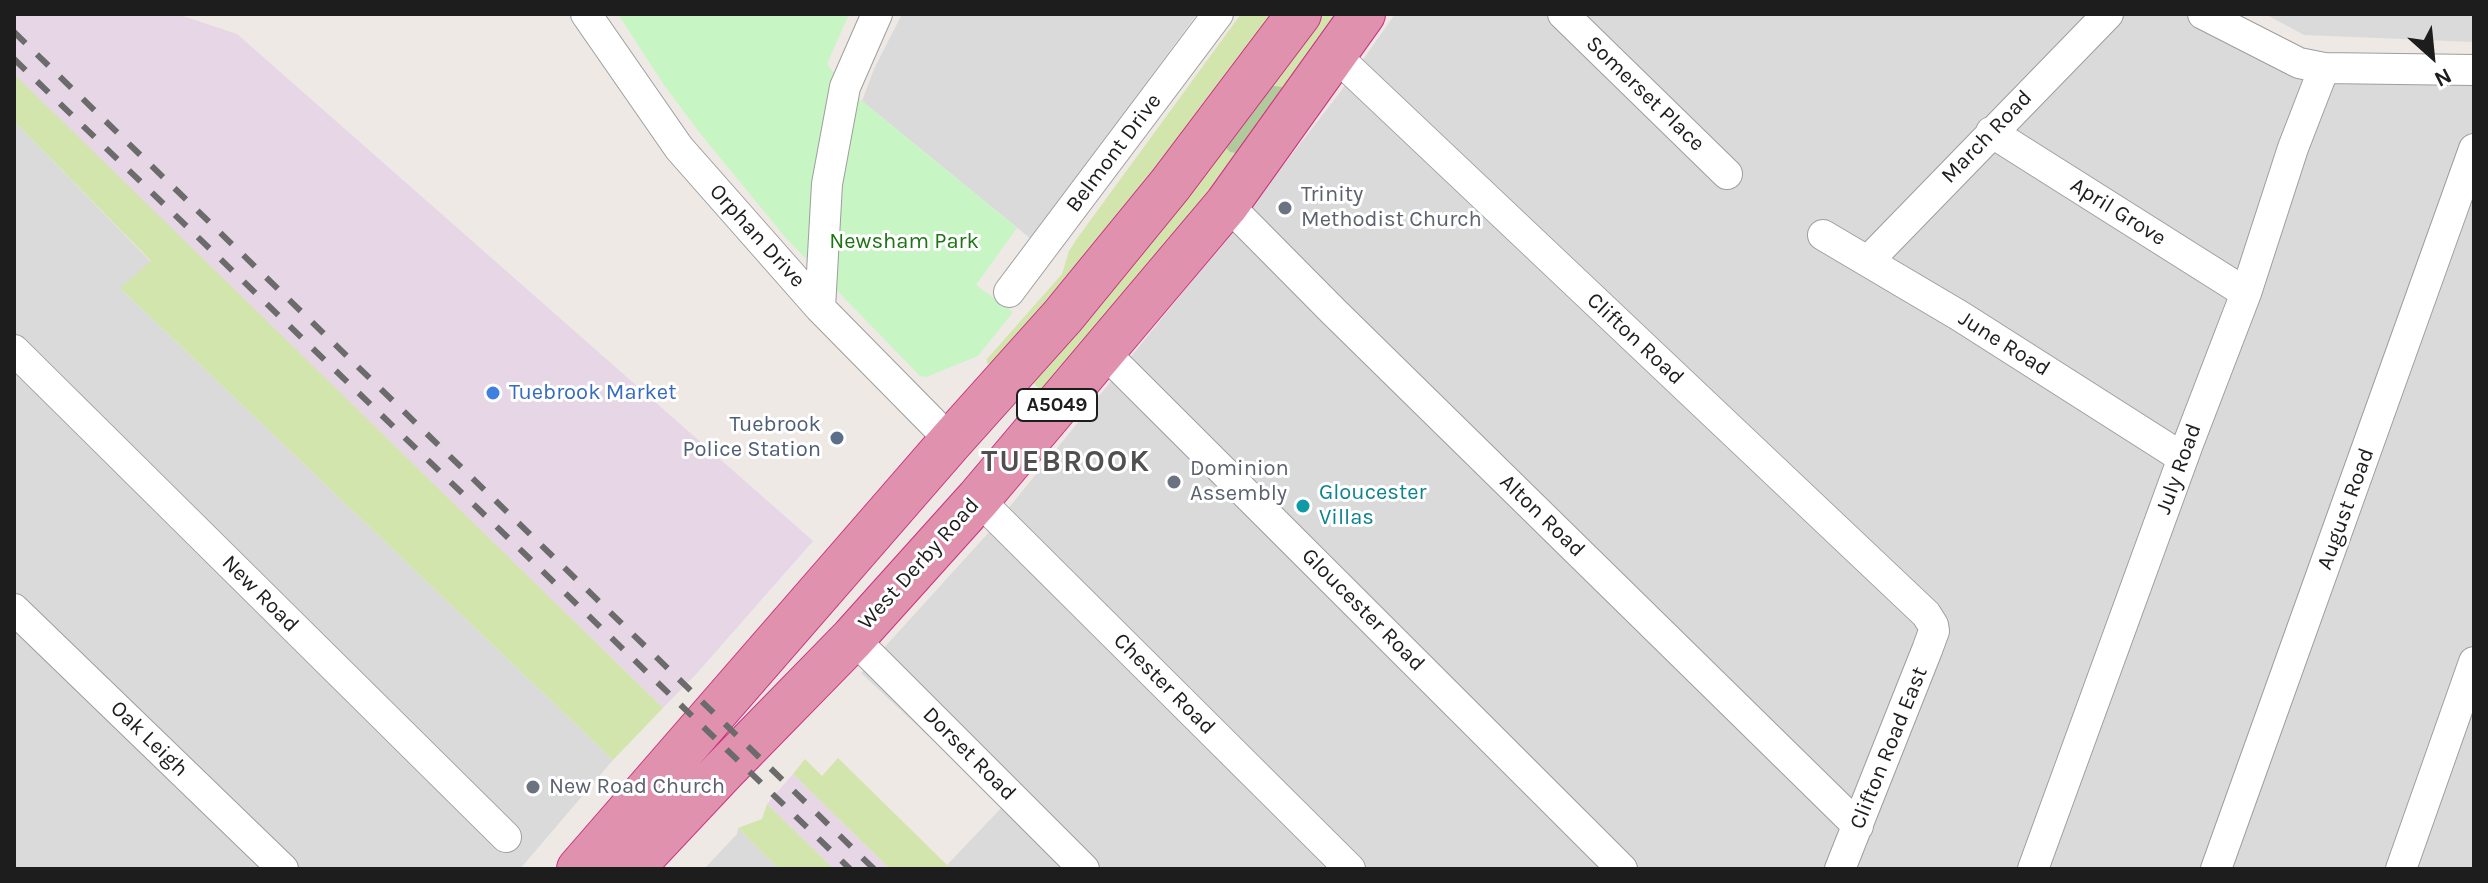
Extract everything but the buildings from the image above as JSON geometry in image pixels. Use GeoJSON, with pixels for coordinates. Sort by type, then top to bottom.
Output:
{"type":"FeatureCollection","features":[{"type":"Feature","properties":{"kind":"highway","name":"A5049"},"geometry":{"type":"LineString","coordinates":[[579,869],[1082,293],[1170,185],[1299,14]]}},
{"type":"Feature","properties":{"kind":"highway","name":"West Derby Road"},"geometry":{"type":"LineString","coordinates":[[631,869],[853,638],[978,499],[1227,204],[1363,14]]}},
{"type":"Feature","properties":{"kind":"highway"},"geometry":{"type":"LineString","coordinates":[[951,441],[978,499]]}},
{"type":"Feature","properties":{"kind":"street","name":"Orphan Drive"},"geometry":{"type":"LineString","coordinates":[[586,14],[679,148],[820,308],[951,441]]}},
{"type":"Feature","properties":{"kind":"street"},"geometry":{"type":"LineString","coordinates":[[820,308],[827,184],[845,87],[877,14]]}},
{"type":"Feature","properties":{"kind":"street","name":"Belmont Drive"},"geometry":{"type":"LineString","coordinates":[[1009,292],[1218,14]]}},
{"type":"Feature","properties":{"kind":"street","name":"Somerset Place"},"geometry":{"type":"LineString","coordinates":[[1563,14],[1727,174]]}},
{"type":"Feature","properties":{"kind":"street","name":"March Road"},"geometry":{"type":"LineString","coordinates":[[1868,261],[2108,14]]}},
{"type":"Feature","properties":{"kind":"street"},"geometry":{"type":"LineString","coordinates":[[2203,14],[2299,63],[2324,68],[2474,70]]}},
{"type":"Feature","properties":{"kind":"street","name":"Clifton Road"},"geometry":{"type":"LineString","coordinates":[[1334,54],[1926,614],[1933,625]]}},
{"type":"Feature","properties":{"kind":"street","name":"July Road"},"geometry":{"type":"LineString","coordinates":[[2033,869],[2246,293],[2293,148],[2324,68]]}},
{"type":"Feature","properties":{"kind":"street","name":"April Grove"},"geometry":{"type":"LineString","coordinates":[[1991,132],[2246,293]]}},
{"type":"Feature","properties":{"kind":"street","name":"August Road"},"geometry":{"type":"LineString","coordinates":[[2216,869],[2474,149]]}},
{"type":"Feature","properties":{"kind":"street","name":"Alton Road"},"geometry":{"type":"LineString","coordinates":[[1227,204],[1858,826]]}},
{"type":"Feature","properties":{"kind":"street","name":"June Road"},"geometry":{"type":"LineString","coordinates":[[1823,235],[1960,316],[2183,458]]}},
{"type":"Feature","properties":{"kind":"street","name":"New Road"},"geometry":{"type":"LineString","coordinates":[[14,350],[506,837]]}},
{"type":"Feature","properties":{"kind":"street","name":"Gloucester Road"},"geometry":{"type":"LineString","coordinates":[[1103,351],[1622,869]]}},
{"type":"Feature","properties":{"kind":"street","name":"Chester Road"},"geometry":{"type":"LineString","coordinates":[[978,499],[1350,869]]}},
{"type":"Feature","properties":{"kind":"street","name":"Oak Leigh"},"geometry":{"type":"LineString","coordinates":[[14,609],[283,869]]}},
{"type":"Feature","properties":{"kind":"street","name":"Clifton Road East"},"geometry":{"type":"LineString","coordinates":[[1840,869],[1927,650],[1933,625]]}},
{"type":"Feature","properties":{"kind":"street","name":"Dorset Road"},"geometry":{"type":"LineString","coordinates":[[853,638],[1084,869]]}},
{"type":"Feature","properties":{"kind":"street"},"geometry":{"type":"LineString","coordinates":[[2401,869],[2474,662]]}},
{"type":"Feature","properties":{"kind":"shaded area"},"geometry":{"type":"Polygon","coordinates":[[[14,14],[177,14],[237,34],[813,541],[663,708],[14,75],[14,14]]]}},
{"type":"Feature","properties":{"kind":"shaded area"},"geometry":{"type":"Polygon","coordinates":[[[902,14],[1197,14],[1031,239],[862,101],[874,69],[902,14]]]}},
{"type":"Feature","properties":{"kind":"shaded area"},"geometry":{"type":"Polygon","coordinates":[[[1395,14],[2200,14],[2310,75],[2474,80],[2474,869],[951,869],[947,865],[1003,806],[861,673],[991,530],[1229,235],[1341,91],[1395,14]]]}},
{"type":"Feature","properties":{"kind":"shaded area"},"geometry":{"type":"Polygon","coordinates":[[[2265,14],[2474,14],[2474,42],[2304,35],[2265,14]]]}},
{"type":"Feature","properties":{"kind":"shaded area"},"geometry":{"type":"Polygon","coordinates":[[[14,121],[151,262],[121,289],[613,760],[520,869],[14,869],[14,121]]]}},
{"type":"Feature","properties":{"kind":"shaded area"},"geometry":{"type":"Polygon","coordinates":[[[793,774],[890,869],[834,869],[767,804],[793,774]]]}},
{"type":"Feature","properties":{"kind":"shaded area"},"geometry":{"type":"Polygon","coordinates":[[[738,828],[779,869],[704,869],[737,834],[738,828]]]}},
{"type":"Feature","properties":{"kind":"green space","name":"Newsham Park"},"geometry":{"type":"Polygon","coordinates":[[[618,14],[849,14],[827,64],[845,87],[1017,228],[976,285],[1013,312],[978,356],[926,377],[920,376],[786,238],[699,132],[618,14]]]}},
{"type":"Feature","properties":{"kind":"green space"},"geometry":{"type":"Polygon","coordinates":[[[1241,14],[1283,14],[999,370],[987,363],[987,359],[1062,274],[1076,240],[1241,14]]]}},
{"type":"Feature","properties":{"kind":"green space"},"geometry":{"type":"Polygon","coordinates":[[[1318,14],[1345,14],[1287,94],[1046,395],[1030,380],[1318,14]]]}},
{"type":"Feature","properties":{"kind":"green space"},"geometry":{"type":"Polygon","coordinates":[[[14,74],[663,708],[613,760],[120,288],[151,261],[14,121],[14,74]]]}},
{"type":"Feature","properties":{"kind":"green space"},"geometry":{"type":"Polygon","coordinates":[[[1266,85],[1282,87],[1287,94],[1242,154],[1230,152],[1222,143],[1266,85]]]}},
{"type":"Feature","properties":{"kind":"green space"},"geometry":{"type":"Polygon","coordinates":[[[838,758],[951,869],[890,869],[793,774],[805,759],[822,776],[838,758]]]}},
{"type":"Feature","properties":{"kind":"green space"},"geometry":{"type":"Polygon","coordinates":[[[767,804],[834,869],[779,869],[738,828],[762,819],[767,804]]]}},
{"type":"Feature","properties":{"kind":"railway"},"geometry":{"type":"LineString","coordinates":[[14,32],[874,869]]}},
{"type":"Feature","properties":{"kind":"railway"},"geometry":{"type":"LineString","coordinates":[[14,59],[850,869]]}},
{"type":"Feature","properties":{"kind":"place","name":"Trinity Methodist Church"},"geometry":{"type":"Point","coordinates":[1285,208]}},
{"type":"Feature","properties":{"kind":"place","name":"Tuebrook Market"},"geometry":{"type":"Point","coordinates":[493,393]}},
{"type":"Feature","properties":{"kind":"place","name":"Tuebrook Police Station"},"geometry":{"type":"Point","coordinates":[837,438]}},
{"type":"Feature","properties":{"kind":"place","name":"Dominion Assembly"},"geometry":{"type":"Point","coordinates":[1174,482]}},
{"type":"Feature","properties":{"kind":"place","name":"Gloucester Villas"},"geometry":{"type":"Point","coordinates":[1303,506]}},
{"type":"Feature","properties":{"kind":"place","name":"New Road Church"},"geometry":{"type":"Point","coordinates":[533,787]}},
{"type":"Feature","properties":{"kind":"district","name":"TUEBROOK"},"geometry":{"type":"Point","coordinates":[1066,462]}}]}
